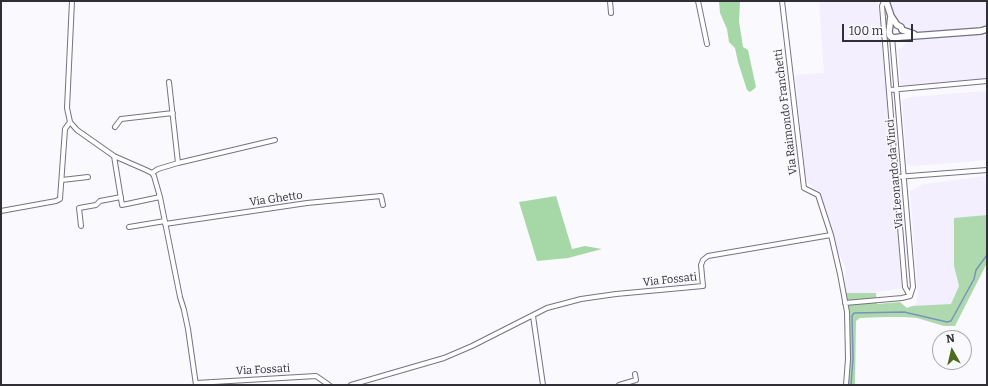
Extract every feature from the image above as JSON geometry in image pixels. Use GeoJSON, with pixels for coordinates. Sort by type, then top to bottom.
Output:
{"type":"FeatureCollection","features":[{"type":"Feature","properties":{"kind":"main road"},"geometry":{"type":"LineString","coordinates":[[885,1],[891,16],[897,25],[901,27],[902,30],[916,35]]}},
{"type":"Feature","properties":{"kind":"main road"},"geometry":{"type":"LineString","coordinates":[[891,16],[889,34],[892,37],[982,31],[987,29]]}},
{"type":"Feature","properties":{"kind":"main road"},"geometry":{"type":"LineString","coordinates":[[890,28],[897,25]]}},
{"type":"Feature","properties":{"kind":"main road"},"geometry":{"type":"LineString","coordinates":[[899,37],[902,30]]}},
{"type":"Feature","properties":{"kind":"street"},"geometry":{"type":"LineString","coordinates":[[72,1],[67,108],[70,122],[77,130],[114,156],[152,173],[157,183],[188,329],[196,384]]}},
{"type":"Feature","properties":{"kind":"street"},"geometry":{"type":"LineString","coordinates":[[610,1],[611,13]]}},
{"type":"Feature","properties":{"kind":"street"},"geometry":{"type":"LineString","coordinates":[[698,1],[707,44]]}},
{"type":"Feature","properties":{"kind":"street","name":"Via Raimondo Franchetti"},"geometry":{"type":"LineString","coordinates":[[782,1],[804,188],[818,195],[831,235]]}},
{"type":"Feature","properties":{"kind":"street"},"geometry":{"type":"LineString","coordinates":[[845,303],[910,296],[906,287],[896,177],[882,6],[885,1]]}},
{"type":"Feature","properties":{"kind":"street","name":"Via Leonardo da Vinci"},"geometry":{"type":"LineString","coordinates":[[892,37],[913,287],[910,296]]}},
{"type":"Feature","properties":{"kind":"street","name":"Via Leonardo da Vinci"},"geometry":{"type":"LineString","coordinates":[[894,51],[899,37]]}},
{"type":"Feature","properties":{"kind":"street"},"geometry":{"type":"LineString","coordinates":[[169,82],[178,163]]}},
{"type":"Feature","properties":{"kind":"street"},"geometry":{"type":"LineString","coordinates":[[889,90],[987,82]]}},
{"type":"Feature","properties":{"kind":"street"},"geometry":{"type":"LineString","coordinates":[[115,127],[121,118],[173,113]]}},
{"type":"Feature","properties":{"kind":"street"},"geometry":{"type":"LineString","coordinates":[[1,211],[60,199],[65,129],[70,122]]}},
{"type":"Feature","properties":{"kind":"street"},"geometry":{"type":"LineString","coordinates":[[152,173],[158,169],[178,163],[275,140]]}},
{"type":"Feature","properties":{"kind":"street"},"geometry":{"type":"LineString","coordinates":[[114,156],[122,205],[160,197]]}},
{"type":"Feature","properties":{"kind":"street"},"geometry":{"type":"LineString","coordinates":[[896,177],[987,170]]}},
{"type":"Feature","properties":{"kind":"street"},"geometry":{"type":"LineString","coordinates":[[62,180],[88,177]]}},
{"type":"Feature","properties":{"kind":"street","name":"Via Ghetto"},"geometry":{"type":"LineString","coordinates":[[129,227],[307,203],[381,196],[383,205]]}},
{"type":"Feature","properties":{"kind":"street"},"geometry":{"type":"LineString","coordinates":[[81,226],[79,208],[96,205],[100,201],[121,197]]}},
{"type":"Feature","properties":{"kind":"street"},"geometry":{"type":"LineString","coordinates":[[831,235],[847,312],[848,359],[846,385]]}},
{"type":"Feature","properties":{"kind":"street","name":"Via Fossati"},"geometry":{"type":"LineString","coordinates":[[351,385],[444,358],[472,346],[547,308],[581,299],[616,294],[703,286],[701,265],[703,260],[708,256],[831,235]]}},
{"type":"Feature","properties":{"kind":"street"},"geometry":{"type":"LineString","coordinates":[[533,316],[543,385]]}},
{"type":"Feature","properties":{"kind":"street"},"geometry":{"type":"LineString","coordinates":[[619,385],[636,380],[634,374]]}},
{"type":"Feature","properties":{"kind":"street","name":"Via Fossati"},"geometry":{"type":"LineString","coordinates":[[196,384],[316,376],[329,385]]}},
{"type":"Feature","properties":{"kind":"shaded area"},"geometry":{"type":"Polygon","coordinates":[[[819,1],[877,1],[882,27],[902,288],[876,293],[843,293],[846,269],[832,236],[834,232],[821,195],[807,182],[806,179],[795,75],[824,73],[819,1]]]}},
{"type":"Feature","properties":{"kind":"shaded area"},"geometry":{"type":"Polygon","coordinates":[[[888,1],[987,1],[987,80],[910,87],[901,85],[898,49],[903,47],[906,42],[908,32],[906,28],[898,22],[888,1]]]}},
{"type":"Feature","properties":{"kind":"shaded area"},"geometry":{"type":"Polygon","coordinates":[[[987,91],[987,160],[913,166],[907,164],[902,100],[911,97],[987,91]]]}},
{"type":"Feature","properties":{"kind":"shaded area"},"geometry":{"type":"Polygon","coordinates":[[[987,176],[987,215],[954,219],[954,266],[959,286],[952,304],[912,307],[916,304],[918,295],[910,191],[924,184],[987,176]]]}},
{"type":"Feature","properties":{"kind":"green space"},"geometry":{"type":"Polygon","coordinates":[[[719,1],[740,1],[739,21],[743,47],[748,50],[756,87],[750,92],[747,90],[735,48],[729,42],[727,29],[720,13],[719,1]]]}},
{"type":"Feature","properties":{"kind":"green space"},"geometry":{"type":"Polygon","coordinates":[[[556,196],[572,249],[585,246],[602,249],[568,258],[537,261],[519,202],[556,196]]]}},
{"type":"Feature","properties":{"kind":"green space"},"geometry":{"type":"Polygon","coordinates":[[[987,215],[987,263],[955,326],[944,326],[917,318],[860,318],[856,321],[855,385],[847,385],[848,318],[843,293],[876,293],[877,304],[900,302],[907,308],[912,306],[951,304],[959,286],[954,266],[954,218],[987,215]]]}},
{"type":"Feature","properties":{"kind":"waterway"},"geometry":{"type":"LineString","coordinates":[[851,385],[853,359],[852,316],[854,313],[904,312],[947,322],[951,321],[974,279],[976,270],[987,255]]}}]}
